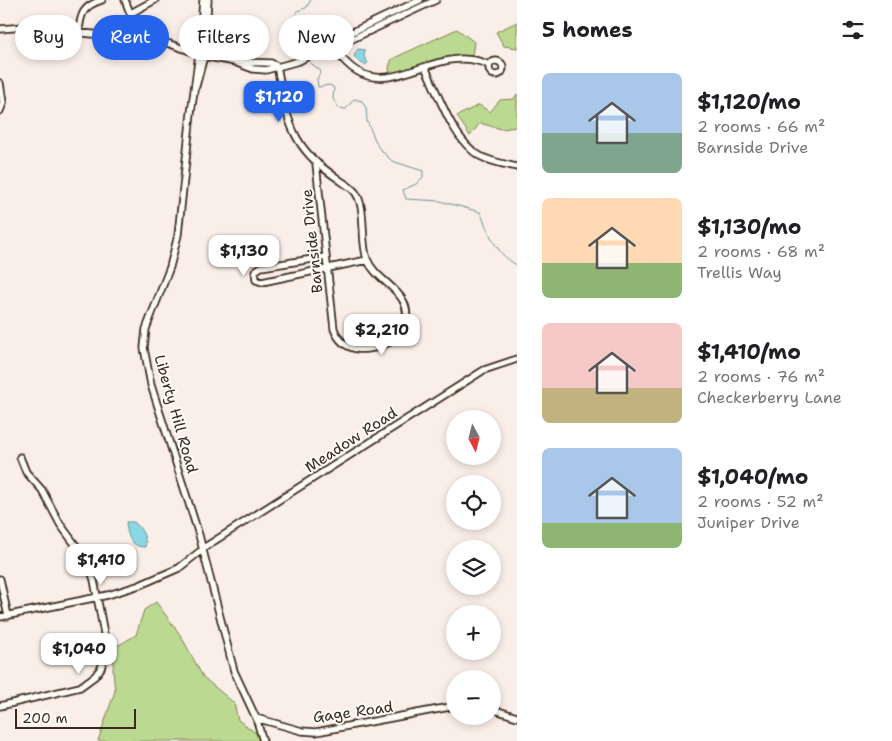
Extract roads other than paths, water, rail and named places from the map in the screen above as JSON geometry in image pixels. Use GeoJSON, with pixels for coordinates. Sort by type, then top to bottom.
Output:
{"type":"FeatureCollection","features":[{"type":"Feature","properties":{"kind":"street"},"geometry":{"type":"LineString","coordinates":[[81,15],[82,11],[88,5],[102,0]]}},
{"type":"Feature","properties":{"kind":"street"},"geometry":{"type":"LineString","coordinates":[[125,0],[130,13],[155,0]]}},
{"type":"Feature","properties":{"kind":"street","name":"Liberty Hill Road"},"geometry":{"type":"LineString","coordinates":[[203,0],[203,15]]}},
{"type":"Feature","properties":{"kind":"street","name":"Liberty Hill Road"},"geometry":{"type":"LineString","coordinates":[[206,15],[208,0]]}},
{"type":"Feature","properties":{"kind":"street"},"geometry":{"type":"LineString","coordinates":[[354,31],[420,0]]}},
{"type":"Feature","properties":{"kind":"street"},"geometry":{"type":"LineString","coordinates":[[354,38],[436,0]]}},
{"type":"Feature","properties":{"kind":"street"},"geometry":{"type":"LineString","coordinates":[[0,29],[15,26]]}},
{"type":"Feature","properties":{"kind":"street"},"geometry":{"type":"LineString","coordinates":[[344,60],[366,75],[393,77],[425,66],[458,58],[477,60],[489,65]]}},
{"type":"Feature","properties":{"kind":"street","name":"Liberty Hill Road"},"geometry":{"type":"LineString","coordinates":[[201,60],[195,88],[178,235],[170,267],[146,329],[144,348],[151,385],[202,549],[234,671],[256,718],[263,741]]}},
{"type":"Feature","properties":{"kind":"street"},"geometry":{"type":"LineString","coordinates":[[226,60],[271,63],[277,66],[301,60]]}},
{"type":"Feature","properties":{"kind":"street","name":"Barnside Drive"},"geometry":{"type":"LineString","coordinates":[[277,66],[290,125],[302,146],[316,164],[352,189],[358,196],[367,260],[402,298],[407,316],[403,330],[397,337],[385,344],[367,349],[349,347],[336,334],[316,164]]}},
{"type":"Feature","properties":{"kind":"street"},"geometry":{"type":"LineString","coordinates":[[425,66],[464,143],[474,152],[487,159],[517,167]]}},
{"type":"Feature","properties":{"kind":"street"},"geometry":{"type":"LineString","coordinates":[[0,83],[3,103],[0,111]]}},
{"type":"Feature","properties":{"kind":"street"},"geometry":{"type":"LineString","coordinates":[[326,257],[260,267],[255,271],[254,276],[256,280],[262,282],[367,260]]}},
{"type":"Feature","properties":{"kind":"street","name":"Meadow Road"},"geometry":{"type":"LineString","coordinates":[[0,618],[97,598],[166,575],[202,549],[484,370],[517,360]]}},
{"type":"Feature","properties":{"kind":"street"},"geometry":{"type":"LineString","coordinates":[[0,706],[80,687],[95,676],[105,660],[107,650],[91,571],[83,554],[60,524],[42,490],[26,472],[20,457]]}},
{"type":"Feature","properties":{"kind":"street"},"geometry":{"type":"LineString","coordinates":[[0,579],[8,616]]}},
{"type":"Feature","properties":{"kind":"street","name":"Gage Road"},"geometry":{"type":"LineString","coordinates":[[256,718],[302,731],[316,732],[446,708]]}},
{"type":"Feature","properties":{"kind":"street"},"geometry":{"type":"LineString","coordinates":[[501,711],[517,717]]}},
{"type":"Feature","properties":{"kind":"water"},"geometry":{"type":"Polygon","coordinates":[[[358,49],[365,50],[364,57],[368,63],[365,65],[359,62],[354,56],[358,49]]]}},
{"type":"Feature","properties":{"kind":"water"},"geometry":{"type":"Polygon","coordinates":[[[126,522],[134,522],[139,527],[144,536],[145,547],[133,543],[127,531],[126,522]]]}},
{"type":"Feature","properties":{"kind":"waterway"},"geometry":{"type":"LineString","coordinates":[[295,15],[297,11],[306,8],[311,0]]}},
{"type":"Feature","properties":{"kind":"waterway"},"geometry":{"type":"LineString","coordinates":[[308,61],[321,71],[317,79],[318,87],[330,85],[334,88],[333,99],[339,108],[346,109],[354,99],[362,101],[366,108],[367,121],[378,147],[392,161],[423,171],[423,177],[416,184],[403,190],[406,199],[440,201],[480,212],[498,249],[517,265]]}}]}
